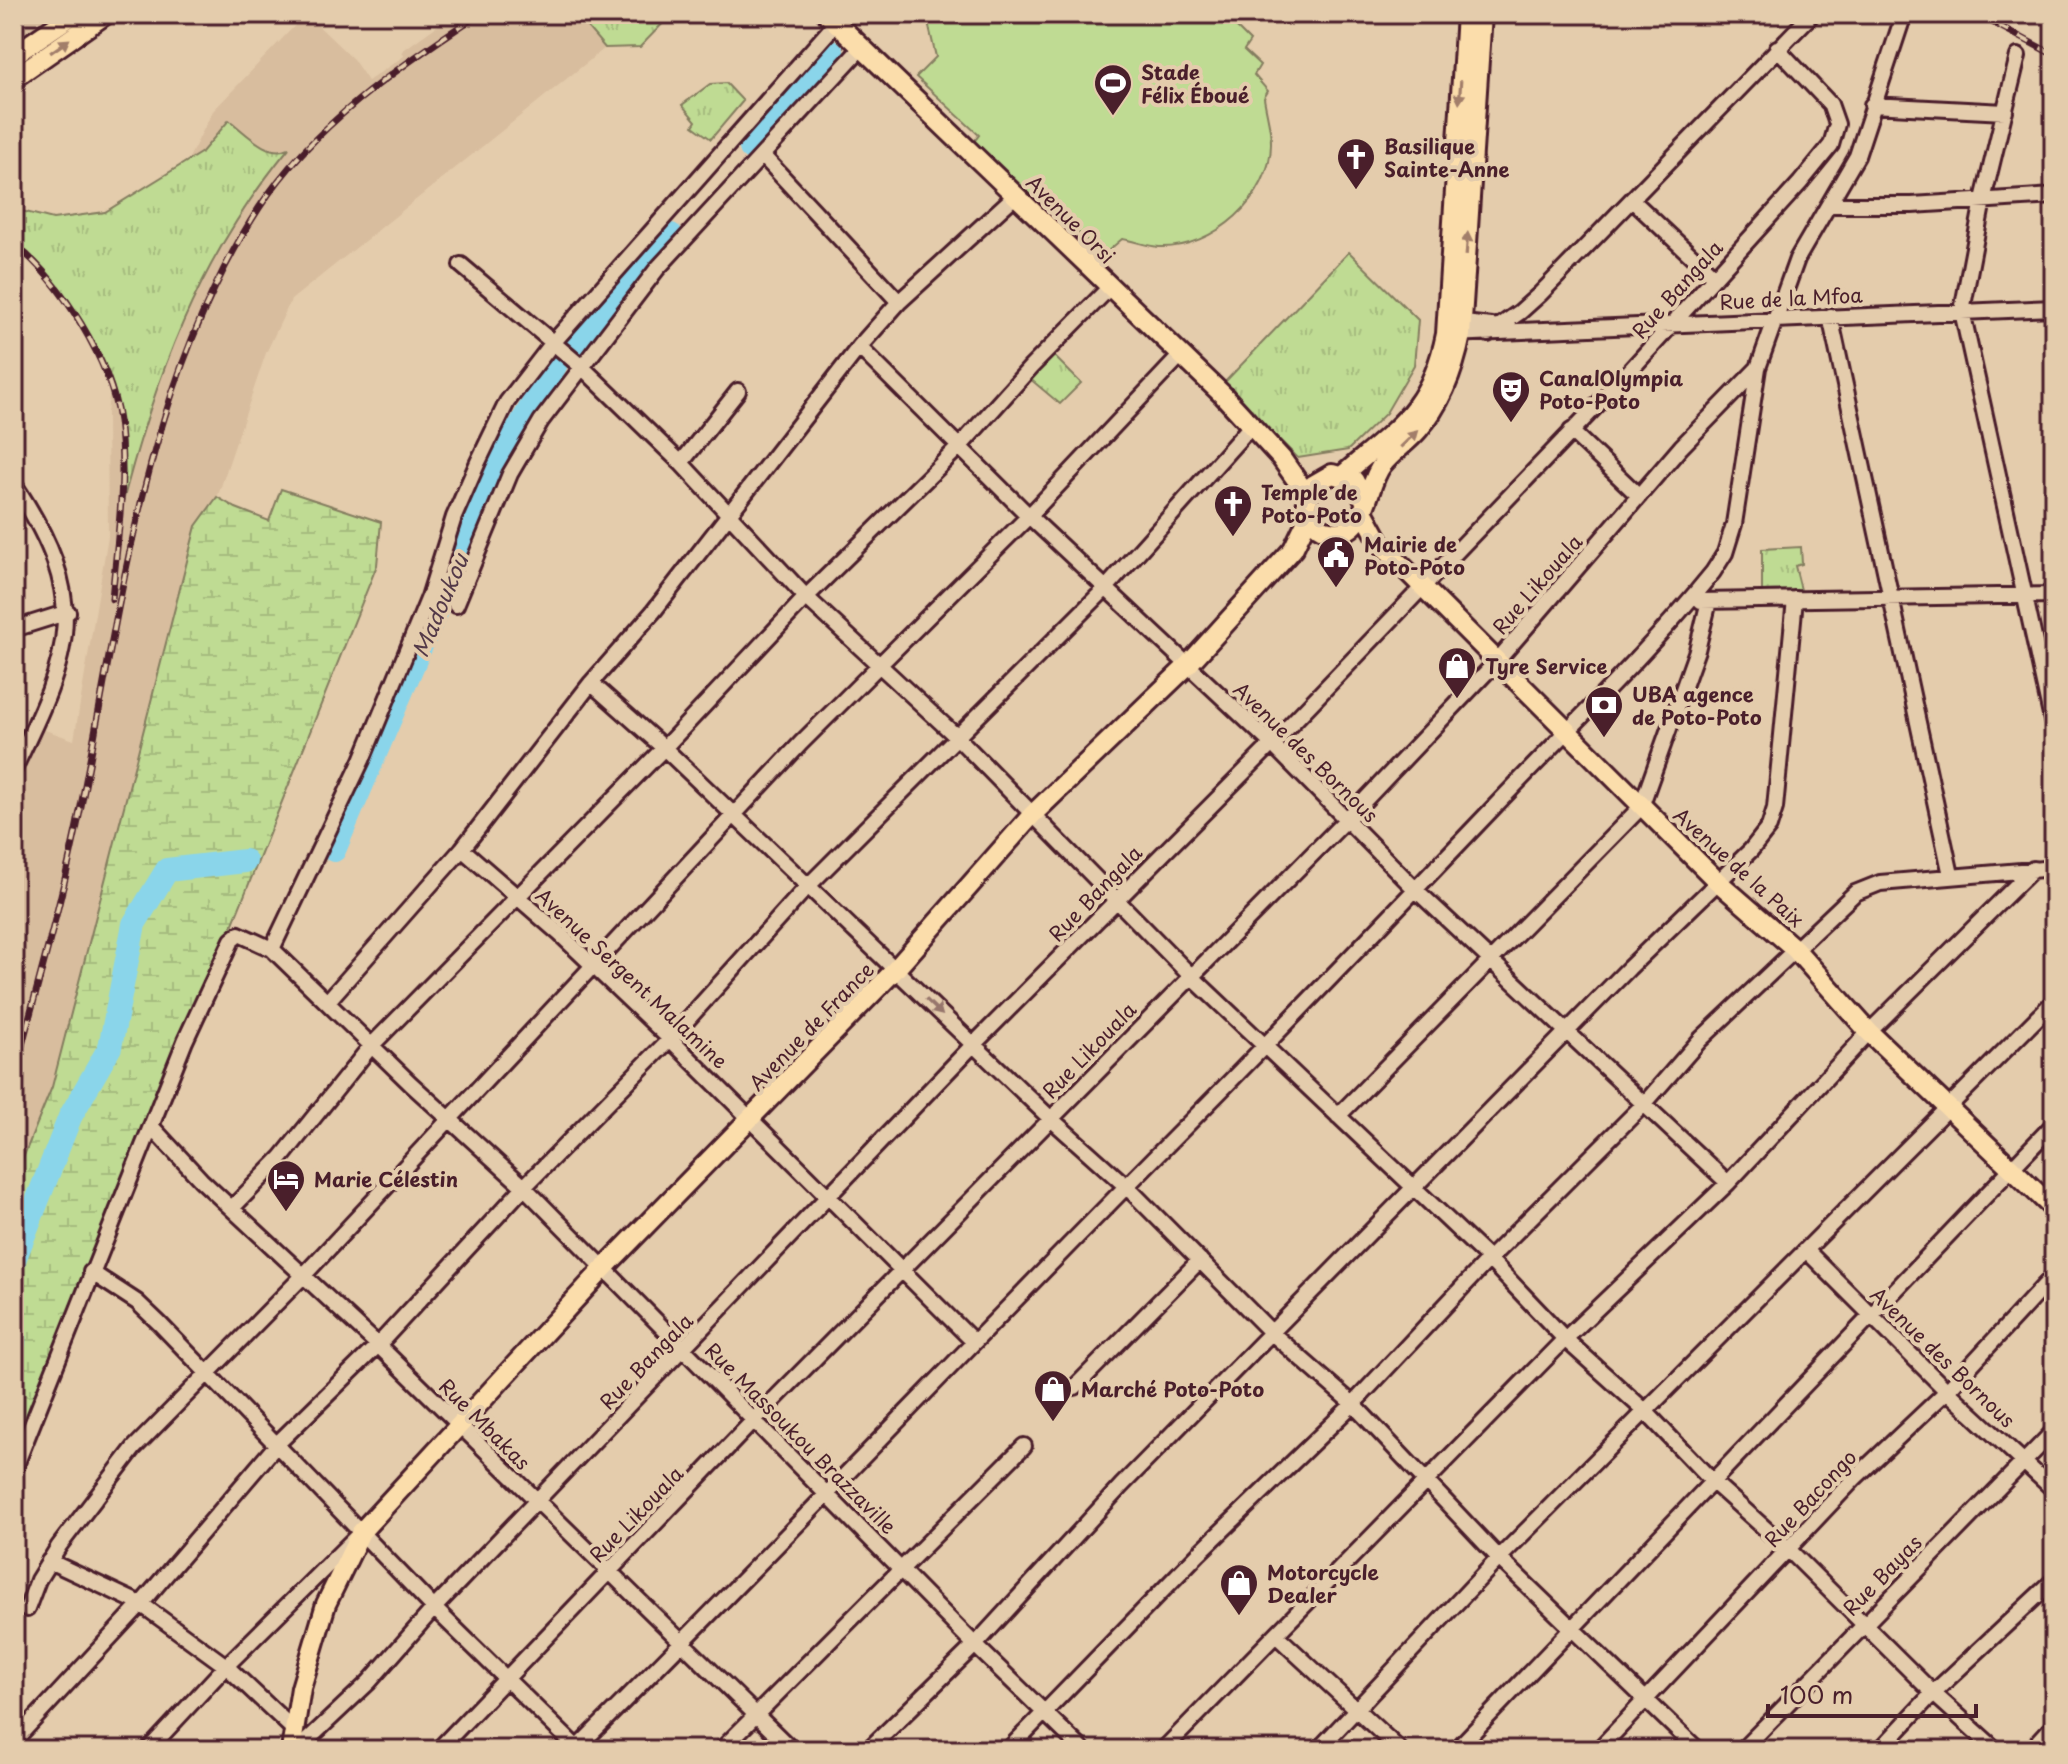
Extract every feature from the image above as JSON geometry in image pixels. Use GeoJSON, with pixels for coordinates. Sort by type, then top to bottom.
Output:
{"type":"FeatureCollection","features":[{"type":"Feature","properties":{"kind":"main road"},"geometry":{"type":"LineString","coordinates":[[14,55],[74,14]]}},
{"type":"Feature","properties":{"kind":"main road"},"geometry":{"type":"LineString","coordinates":[[14,78],[106,14]]}},
{"type":"Feature","properties":{"kind":"main road"},"geometry":{"type":"LineString","coordinates":[[1293,549],[1358,523],[1382,465],[1418,430],[1436,405],[1456,361],[1454,328],[1466,14]]}},
{"type":"Feature","properties":{"kind":"main road"},"geometry":{"type":"LineString","coordinates":[[1281,458],[1321,478],[1343,475],[1424,400],[1434,382],[1454,328],[1482,14]]}},
{"type":"Feature","properties":{"kind":"main road","name":"Avenue Orsi"},"geometry":{"type":"LineString","coordinates":[[835,17],[862,47],[1181,355],[1281,458]]}},
{"type":"Feature","properties":{"kind":"main road"},"geometry":{"type":"LineString","coordinates":[[1281,458],[1307,495],[1309,516],[1293,549]]}},
{"type":"Feature","properties":{"kind":"main road"},"geometry":{"type":"LineString","coordinates":[[1343,475],[1362,489],[1364,507],[1381,544],[1394,558]]}},
{"type":"Feature","properties":{"kind":"main road"},"geometry":{"type":"LineString","coordinates":[[1307,495],[1321,478]]}},
{"type":"Feature","properties":{"kind":"main road"},"geometry":{"type":"LineString","coordinates":[[1309,516],[1332,532],[1377,547],[1394,558]]}},
{"type":"Feature","properties":{"kind":"main road","name":"Avenue de France"},"geometry":{"type":"LineString","coordinates":[[291,1750],[307,1740],[301,1688],[326,1604],[361,1532],[605,1267],[753,1119],[895,970],[1032,815],[1187,666],[1293,549]]}},
{"type":"Feature","properties":{"kind":"main road","name":"Avenue de la Paix"},"geometry":{"type":"LineString","coordinates":[[1394,558],[1570,732],[1641,807],[1717,881],[1795,949],[1869,1032],[1949,1105],[2011,1170],[2054,1209]]}},
{"type":"Feature","properties":{"kind":"street"},"geometry":{"type":"LineString","coordinates":[[1492,330],[1520,312],[1812,14]]}},
{"type":"Feature","properties":{"kind":"street"},"geometry":{"type":"LineString","coordinates":[[91,1272],[137,1302],[279,1442],[434,1608],[577,1749],[1266,1048],[1570,732],[1689,602],[1725,553],[1734,524],[1758,368],[1797,259],[1857,156],[1904,14]]}},
{"type":"Feature","properties":{"kind":"street"},"geometry":{"type":"LineString","coordinates":[[272,949],[362,760],[429,597],[454,517],[507,402],[551,345],[835,17]]}},
{"type":"Feature","properties":{"kind":"street"},"geometry":{"type":"LineString","coordinates":[[456,605],[510,474],[541,421],[657,269],[862,47]]}},
{"type":"Feature","properties":{"kind":"street","name":"Rue Bangala"},"geometry":{"type":"LineString","coordinates":[[297,1750],[369,1682],[434,1608],[973,1045],[1272,744],[1672,324],[1800,183],[1831,145],[1837,124],[1830,104],[1777,48]]}},
{"type":"Feature","properties":{"kind":"street"},"geometry":{"type":"LineString","coordinates":[[2018,56],[1983,200],[1962,311],[2054,729]]}},
{"type":"Feature","properties":{"kind":"street"},"geometry":{"type":"LineString","coordinates":[[1872,105],[2005,112]]}},
{"type":"Feature","properties":{"kind":"street"},"geometry":{"type":"LineString","coordinates":[[763,156],[899,302]]}},
{"type":"Feature","properties":{"kind":"street"},"geometry":{"type":"LineString","coordinates":[[327,1002],[462,849],[591,683],[653,612],[727,512],[859,347],[899,302],[1016,195]]}},
{"type":"Feature","properties":{"kind":"street"},"geometry":{"type":"LineString","coordinates":[[1831,205],[1912,205],[2054,196]]}},
{"type":"Feature","properties":{"kind":"street"},"geometry":{"type":"LineString","coordinates":[[1632,200],[1713,276]]}},
{"type":"Feature","properties":{"kind":"street"},"geometry":{"type":"LineString","coordinates":[[461,265],[551,345],[583,368],[681,463],[806,597],[958,738],[1190,975],[1489,1259],[1565,1339],[1645,1411],[1712,1481],[1789,1550],[1933,1693],[1996,1750]]}},
{"type":"Feature","properties":{"kind":"street"},"geometry":{"type":"LineString","coordinates":[[233,1207],[282,1157],[371,1046],[664,748],[806,597],[961,445],[1031,367],[1109,288]]}},
{"type":"Feature","properties":{"kind":"street","name":"Rue de la Mfoa"},"geometry":{"type":"LineString","coordinates":[[1454,328],[1529,332],[2054,308]]}},
{"type":"Feature","properties":{"kind":"street"},"geometry":{"type":"LineString","coordinates":[[1830,316],[1951,875]]}},
{"type":"Feature","properties":{"kind":"street","name":"Avenue des Bornous"},"geometry":{"type":"LineString","coordinates":[[859,347],[961,445],[1029,516],[1272,744],[1417,891],[1728,1183]]}},
{"type":"Feature","properties":{"kind":"street"},"geometry":{"type":"LineString","coordinates":[[27,1609],[49,1561],[112,1475],[304,1275],[449,1116],[801,743],[1029,516],[1181,355]]}},
{"type":"Feature","properties":{"kind":"street","name":"Rue Likouala"},"geometry":{"type":"LineString","coordinates":[[438,1750],[754,1420],[1347,819],[1497,661],[1639,496],[1758,368]]}},
{"type":"Feature","properties":{"kind":"street"},"geometry":{"type":"LineString","coordinates":[[681,463],[738,391]]}},
{"type":"Feature","properties":{"kind":"street"},"geometry":{"type":"LineString","coordinates":[[14,1741],[141,1604],[279,1442],[378,1345],[524,1187],[670,1039],[806,888],[1106,588],[1251,426]]}},
{"type":"Feature","properties":{"kind":"street"},"geometry":{"type":"LineString","coordinates":[[1571,431],[1639,496]]}},
{"type":"Feature","properties":{"kind":"street"},"geometry":{"type":"LineString","coordinates":[[14,484],[56,560],[68,612],[56,673],[14,769]]}},
{"type":"Feature","properties":{"kind":"street"},"geometry":{"type":"LineString","coordinates":[[1689,602],[2054,595]]}},
{"type":"Feature","properties":{"kind":"street"},"geometry":{"type":"LineString","coordinates":[[868,1750],[975,1645],[1121,1486],[1751,850],[1769,827],[1775,808],[1795,599]]}},
{"type":"Feature","properties":{"kind":"street"},"geometry":{"type":"LineString","coordinates":[[1338,1116],[1641,807],[1697,650],[1709,601]]}},
{"type":"Feature","properties":{"kind":"street"},"geometry":{"type":"LineString","coordinates":[[14,629],[68,612]]}},
{"type":"Feature","properties":{"kind":"street"},"geometry":{"type":"LineString","coordinates":[[591,683],[664,748],[806,888],[1127,1187],[1273,1334],[1353,1404],[1499,1558],[1698,1750]]}},
{"type":"Feature","properties":{"kind":"street","name":"Avenue Sergent Malamine"},"geometry":{"type":"LineString","coordinates":[[462,849],[670,1039],[974,1342]]}},
{"type":"Feature","properties":{"kind":"street"},"geometry":{"type":"LineString","coordinates":[[1008,1750],[1199,1553],[1353,1404],[1489,1259],[1645,1103],[1700,1040],[1855,893],[1880,883],[2054,868]]}},
{"type":"Feature","properties":{"kind":"street"},"geometry":{"type":"LineString","coordinates":[[1163,1750],[1565,1339],[1728,1183],[1869,1032],[2033,869]]}},
{"type":"Feature","properties":{"kind":"street","name":"Rue Massoukou Brazzaville"},"geometry":{"type":"LineString","coordinates":[[151,1126],[232,940],[239,934],[272,949],[605,1267],[975,1645],[1083,1750]]}},
{"type":"Feature","properties":{"kind":"street"},"geometry":{"type":"LineString","coordinates":[[1318,1750],[1499,1558],[2054,1001]]}},
{"type":"Feature","properties":{"kind":"street"},"geometry":{"type":"LineString","coordinates":[[1456,1750],[1872,1318],[1939,1242],[2054,1124]]}},
{"type":"Feature","properties":{"kind":"street"},"geometry":{"type":"LineString","coordinates":[[14,1470],[151,1126]]}},
{"type":"Feature","properties":{"kind":"street","name":"Rue Mbakas"},"geometry":{"type":"LineString","coordinates":[[151,1126],[201,1180],[378,1345],[536,1503],[610,1570],[792,1750]]}},
{"type":"Feature","properties":{"kind":"street","name":"Avenue des Bornous"},"geometry":{"type":"LineString","coordinates":[[1806,1250],[1947,1391],[2054,1490]]}},
{"type":"Feature","properties":{"kind":"street"},"geometry":{"type":"LineString","coordinates":[[1075,1387],[1200,1260]]}},
{"type":"Feature","properties":{"kind":"street","name":"Rue Bacongo"},"geometry":{"type":"LineString","coordinates":[[1598,1750],[1855,1478],[1947,1391],[2054,1275]]}},
{"type":"Feature","properties":{"kind":"street","name":"Rue Bayas"},"geometry":{"type":"LineString","coordinates":[[1742,1750],[2054,1431]]}},
{"type":"Feature","properties":{"kind":"street"},"geometry":{"type":"LineString","coordinates":[[721,1750],[1024,1446]]}},
{"type":"Feature","properties":{"kind":"street"},"geometry":{"type":"LineString","coordinates":[[148,1750],[226,1666],[361,1532]]}},
{"type":"Feature","properties":{"kind":"street"},"geometry":{"type":"LineString","coordinates":[[49,1561],[141,1604],[226,1666],[307,1740]]}},
{"type":"Feature","properties":{"kind":"street"},"geometry":{"type":"LineString","coordinates":[[1880,1750],[1933,1693],[2054,1580]]}},
{"type":"Feature","properties":{"kind":"street"},"geometry":{"type":"LineString","coordinates":[[1276,1635],[1400,1750]]}},
{"type":"Feature","properties":{"kind":"street"},"geometry":{"type":"LineString","coordinates":[[2031,1750],[2054,1725]]}},
{"type":"Feature","properties":{"kind":"shaded area"},"geometry":{"type":"Polygon","coordinates":[[[14,14],[57,14],[14,43],[14,14]]]}},
{"type":"Feature","properties":{"kind":"shaded area"},"geometry":{"type":"Polygon","coordinates":[[[306,14],[353,59],[368,81],[404,56],[402,51],[451,16],[456,23],[469,14],[576,14],[605,48],[291,300],[266,353],[208,525],[14,1231],[14,793],[42,729],[74,740],[108,536],[107,413],[122,289],[213,111],[306,14]]]}},
{"type":"Feature","properties":{"kind":"green space"},"geometry":{"type":"Polygon","coordinates":[[[576,14],[672,14],[640,47],[605,48],[576,14]]]}},
{"type":"Feature","properties":{"kind":"green space","name":"Stade Félix Éboué"},"geometry":{"type":"Polygon","coordinates":[[[926,14],[1228,14],[1226,17],[1250,41],[1244,50],[1260,65],[1254,75],[1268,91],[1264,98],[1271,142],[1269,163],[1262,182],[1236,216],[1199,239],[1159,247],[1122,239],[1102,256],[1043,197],[1036,204],[973,143],[979,135],[916,77],[936,57],[926,14]]]}},
{"type":"Feature","properties":{"kind":"green space"},"geometry":{"type":"Polygon","coordinates":[[[726,83],[743,101],[711,139],[693,126],[696,121],[682,105],[710,84],[726,83]]]}},
{"type":"Feature","properties":{"kind":"green space"},"geometry":{"type":"Polygon","coordinates":[[[229,120],[265,147],[273,150],[289,148],[229,233],[183,322],[148,417],[119,517],[122,443],[114,397],[94,348],[65,300],[31,259],[14,244],[14,209],[53,219],[105,212],[202,152],[229,120]]]}},
{"type":"Feature","properties":{"kind":"green space"},"geometry":{"type":"Polygon","coordinates":[[[1349,252],[1418,320],[1414,365],[1386,413],[1348,450],[1298,458],[1223,384],[1349,252]]]}},
{"type":"Feature","properties":{"kind":"green space"},"geometry":{"type":"Polygon","coordinates":[[[1053,355],[1081,383],[1060,404],[1029,378],[1053,355]]]}},
{"type":"Feature","properties":{"kind":"green space"},"geometry":{"type":"Polygon","coordinates":[[[281,489],[381,522],[377,565],[14,1469],[14,1180],[52,1087],[196,526],[217,497],[269,521],[281,489]]]}},
{"type":"Feature","properties":{"kind":"green space"},"geometry":{"type":"Polygon","coordinates":[[[1801,547],[1802,564],[1795,566],[1801,590],[1762,591],[1762,549],[1801,547]]]}},
{"type":"Feature","properties":{"kind":"waterway","name":"Madoukou"},"geometry":{"type":"LineString","coordinates":[[751,148],[832,52]]}},
{"type":"Feature","properties":{"kind":"waterway","name":"Madoukou"},"geometry":{"type":"LineString","coordinates":[[574,345],[671,235]]}},
{"type":"Feature","properties":{"kind":"waterway","name":"Madoukou"},"geometry":{"type":"LineString","coordinates":[[334,850],[500,460],[555,366]]}},
{"type":"Feature","properties":{"kind":"waterway","name":"Madoukou"},"geometry":{"type":"LineString","coordinates":[[14,1260],[70,1117],[110,1047],[134,924],[167,870],[245,861]]}},
{"type":"Feature","properties":{"kind":"waterway","name":"Madoukou"},"geometry":{"type":"LineString","coordinates":[[14,1316],[14,1343]]}},
{"type":"Feature","properties":{"kind":"railway"},"geometry":{"type":"LineString","coordinates":[[14,1076],[74,840],[142,498],[163,422],[189,347],[220,276],[259,208],[305,150],[358,100],[479,14]]}},
{"type":"Feature","properties":{"kind":"railway"},"geometry":{"type":"LineString","coordinates":[[1977,14],[2054,55]]}},
{"type":"Feature","properties":{"kind":"railway"},"geometry":{"type":"LineString","coordinates":[[14,244],[66,300],[95,349],[114,398],[122,465],[112,599]]}},
{"type":"Feature","properties":{"kind":"place","name":"Stade Félix Éboué"},"geometry":{"type":"Point","coordinates":[1113,117]}},
{"type":"Feature","properties":{"kind":"place","name":"Basilique Sainte-Anne"},"geometry":{"type":"Point","coordinates":[1356,191]}},
{"type":"Feature","properties":{"kind":"place","name":"CanalOlympia Poto-Poto"},"geometry":{"type":"Point","coordinates":[1511,424]}},
{"type":"Feature","properties":{"kind":"place","name":"Temple de Poto-Poto"},"geometry":{"type":"Point","coordinates":[1233,538]}},
{"type":"Feature","properties":{"kind":"place","name":"Mairie de Poto-Poto"},"geometry":{"type":"Point","coordinates":[1336,589]}},
{"type":"Feature","properties":{"kind":"place","name":"Tyre Service"},"geometry":{"type":"Point","coordinates":[1457,700]}},
{"type":"Feature","properties":{"kind":"place","name":"UBA agence de Poto-Poto"},"geometry":{"type":"Point","coordinates":[1604,739]}},
{"type":"Feature","properties":{"kind":"place","name":"Marie Célestin"},"geometry":{"type":"Point","coordinates":[286,1213]}},
{"type":"Feature","properties":{"kind":"place","name":"Marché Poto-Poto"},"geometry":{"type":"Point","coordinates":[1053,1423]}},
{"type":"Feature","properties":{"kind":"place","name":"Motorcycle Dealer"},"geometry":{"type":"Point","coordinates":[1239,1617]}}]}
